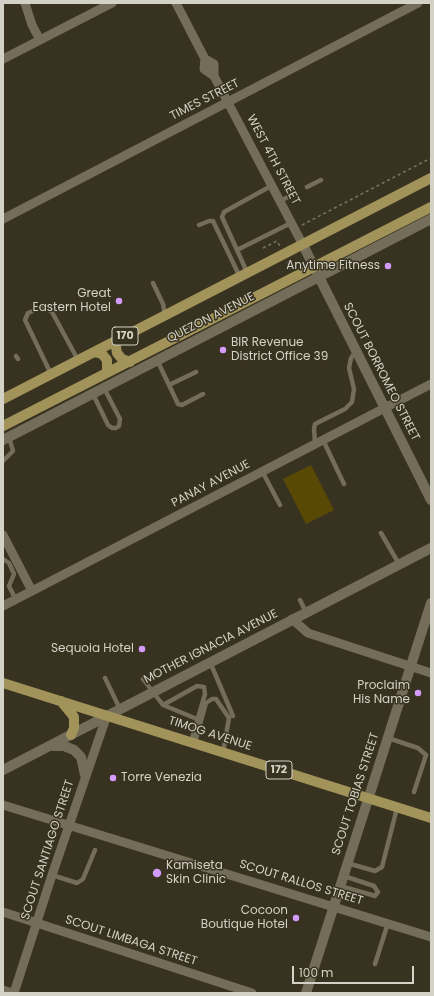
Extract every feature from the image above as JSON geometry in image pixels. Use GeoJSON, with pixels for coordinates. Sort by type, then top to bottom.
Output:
{"type":"FeatureCollection","features":[{"type":"Feature","properties":{"kind":"main road","name":"QUEZON AVENUE"},"geometry":{"type":"LineString","coordinates":[[3,399],[431,178]]}},
{"type":"Feature","properties":{"kind":"main road","name":"QUEZON AVENUE"},"geometry":{"type":"LineString","coordinates":[[3,426],[431,207]]}},
{"type":"Feature","properties":{"kind":"main road"},"geometry":{"type":"LineString","coordinates":[[115,341],[117,353],[122,359],[130,362]]}},
{"type":"Feature","properties":{"kind":"main road"},"geometry":{"type":"LineString","coordinates":[[94,352],[102,354],[107,360],[107,373]]}},
{"type":"Feature","properties":{"kind":"main road","name":"TIMOG AVENUE"},"geometry":{"type":"LineString","coordinates":[[3,683],[431,818]]}},
{"type":"Feature","properties":{"kind":"main road"},"geometry":{"type":"LineString","coordinates":[[62,701],[74,717],[74,728],[71,735]]}},
{"type":"Feature","properties":{"kind":"street"},"geometry":{"type":"LineString","coordinates":[[25,3],[32,25],[40,40]]}},
{"type":"Feature","properties":{"kind":"street"},"geometry":{"type":"LineString","coordinates":[[3,59],[112,3]]}},
{"type":"Feature","properties":{"kind":"street","name":"WEST 4TH STREET"},"geometry":{"type":"LineString","coordinates":[[176,3],[205,59],[214,64],[214,76],[308,256]]}},
{"type":"Feature","properties":{"kind":"street","name":"TIMES STREET"},"geometry":{"type":"LineString","coordinates":[[3,219],[418,3]]}},
{"type":"Feature","properties":{"kind":"street","name":"QUEZON AVENUE"},"geometry":{"type":"LineString","coordinates":[[6,439],[431,219]]}},
{"type":"Feature","properties":{"kind":"street","name":"SCOUT BORROMEO STREET"},"geometry":{"type":"LineString","coordinates":[[308,256],[431,500]]}},
{"type":"Feature","properties":{"kind":"street","name":"PANAY AVENUE"},"geometry":{"type":"LineString","coordinates":[[3,606],[384,407],[431,384]]}},
{"type":"Feature","properties":{"kind":"street"},"geometry":{"type":"LineString","coordinates":[[3,535],[32,591]]}},
{"type":"Feature","properties":{"kind":"street","name":"MOTHER IGNACIA AVENUE"},"geometry":{"type":"LineString","coordinates":[[3,770],[431,548]]}},
{"type":"Feature","properties":{"kind":"street","name":"SCOUT TOBIAS STREET"},"geometry":{"type":"LineString","coordinates":[[306,993],[431,603]]}},
{"type":"Feature","properties":{"kind":"street"},"geometry":{"type":"LineString","coordinates":[[292,619],[308,633],[431,673]]}},
{"type":"Feature","properties":{"kind":"street","name":"SCOUT SANTIAGO STREET"},"geometry":{"type":"LineString","coordinates":[[14,993],[68,825],[106,716]]}},
{"type":"Feature","properties":{"kind":"street"},"geometry":{"type":"LineString","coordinates":[[51,746],[64,746],[74,750],[81,757],[85,775]]}},
{"type":"Feature","properties":{"kind":"street","name":"SCOUT RALLOS STREET"},"geometry":{"type":"LineString","coordinates":[[3,804],[431,937]]}},
{"type":"Feature","properties":{"kind":"street","name":"SCOUT LIMBAGA STREET"},"geometry":{"type":"LineString","coordinates":[[3,912],[252,993]]}},
{"type":"Feature","properties":{"kind":"street"},"geometry":{"type":"LineString","coordinates":[[3,990],[14,993]]}},
{"type":"Feature","properties":{"kind":"lane"},"geometry":{"type":"LineString","coordinates":[[307,187],[321,180]]}},
{"type":"Feature","properties":{"kind":"lane"},"geometry":{"type":"LineString","coordinates":[[244,274],[237,250],[223,222],[222,214],[271,186]]}},
{"type":"Feature","properties":{"kind":"lane"},"geometry":{"type":"LineString","coordinates":[[280,201],[296,193]]}},
{"type":"Feature","properties":{"kind":"lane"},"geometry":{"type":"LineString","coordinates":[[199,225],[213,221],[244,274]]}},
{"type":"Feature","properties":{"kind":"lane"},"geometry":{"type":"LineString","coordinates":[[237,250],[291,223]]}},
{"type":"Feature","properties":{"kind":"lane"},"geometry":{"type":"LineString","coordinates":[[153,283],[163,304],[165,315]]}},
{"type":"Feature","properties":{"kind":"lane"},"geometry":{"type":"LineString","coordinates":[[51,374],[25,320],[28,313],[44,307],[52,312],[78,360]]}},
{"type":"Feature","properties":{"kind":"lane"},"geometry":{"type":"LineString","coordinates":[[344,484],[319,442],[315,424],[345,408],[352,402],[354,389],[348,368],[351,358],[356,352]]}},
{"type":"Feature","properties":{"kind":"lane"},"geometry":{"type":"LineString","coordinates":[[157,360],[178,404],[182,405],[203,394]]}},
{"type":"Feature","properties":{"kind":"lane"},"geometry":{"type":"LineString","coordinates":[[169,385],[196,372]]}},
{"type":"Feature","properties":{"kind":"lane"},"geometry":{"type":"LineString","coordinates":[[93,394],[108,426],[116,428],[119,426],[120,419],[104,387]]}},
{"type":"Feature","properties":{"kind":"lane"},"geometry":{"type":"LineString","coordinates":[[3,461],[13,451],[6,439]]}},
{"type":"Feature","properties":{"kind":"lane"},"geometry":{"type":"LineString","coordinates":[[262,471],[280,505]]}},
{"type":"Feature","properties":{"kind":"lane"},"geometry":{"type":"LineString","coordinates":[[381,533],[399,564]]}},
{"type":"Feature","properties":{"kind":"lane"},"geometry":{"type":"LineString","coordinates":[[3,559],[9,563],[14,574],[9,586],[16,600]]}},
{"type":"Feature","properties":{"kind":"lane"},"geometry":{"type":"LineString","coordinates":[[300,600],[306,612]]}},
{"type":"Feature","properties":{"kind":"lane"},"geometry":{"type":"LineString","coordinates":[[210,662],[232,716]]}},
{"type":"Feature","properties":{"kind":"lane"},"geometry":{"type":"LineString","coordinates":[[105,678],[120,708]]}},
{"type":"Feature","properties":{"kind":"lane"},"geometry":{"type":"LineString","coordinates":[[143,679],[163,705],[197,719]]}},
{"type":"Feature","properties":{"kind":"lane"},"geometry":{"type":"LineString","coordinates":[[163,705],[197,686],[204,688],[205,694],[197,719],[193,743]]}},
{"type":"Feature","properties":{"kind":"lane"},"geometry":{"type":"LineString","coordinates":[[193,743],[206,703],[212,699],[216,700],[229,718],[223,752]]}},
{"type":"Feature","properties":{"kind":"lane"},"geometry":{"type":"LineString","coordinates":[[388,738],[418,748],[426,755],[414,792]]}},
{"type":"Feature","properties":{"kind":"lane"},"geometry":{"type":"LineString","coordinates":[[348,864],[375,871],[382,867],[397,808]]}},
{"type":"Feature","properties":{"kind":"lane"},"geometry":{"type":"LineString","coordinates":[[52,876],[77,883],[83,879],[95,850]]}},
{"type":"Feature","properties":{"kind":"lane"},"geometry":{"type":"LineString","coordinates":[[340,886],[372,896],[375,896],[378,892],[374,886],[344,876]]}},
{"type":"Feature","properties":{"kind":"lane"},"geometry":{"type":"LineString","coordinates":[[375,964],[388,923]]}},
{"type":"Feature","properties":{"kind":"path"},"geometry":{"type":"LineString","coordinates":[[302,225],[431,158]]}},
{"type":"Feature","properties":{"kind":"path"},"geometry":{"type":"LineString","coordinates":[[263,248],[277,241],[280,248]]}},
{"type":"Feature","properties":{"kind":"path"},"geometry":{"type":"LineString","coordinates":[[284,255],[291,269]]}},
{"type":"Feature","properties":{"kind":"shaded area"},"geometry":{"type":"Polygon","coordinates":[[[311,465],[334,510],[306,524],[283,479],[311,465]]]}},
{"type":"Feature","properties":{"kind":"place","name":"Anytime Fitness"},"geometry":{"type":"Point","coordinates":[388,266]}},
{"type":"Feature","properties":{"kind":"place","name":"Great Eastern Hotel"},"geometry":{"type":"Point","coordinates":[119,301]}},
{"type":"Feature","properties":{"kind":"place","name":"BIR Revenue District Office 39"},"geometry":{"type":"Point","coordinates":[223,350]}},
{"type":"Feature","properties":{"kind":"place","name":"Sequoia Hotel"},"geometry":{"type":"Point","coordinates":[142,649]}},
{"type":"Feature","properties":{"kind":"place","name":"Proclaim His Name"},"geometry":{"type":"Point","coordinates":[418,693]}},
{"type":"Feature","properties":{"kind":"place","name":"Torre Venezia"},"geometry":{"type":"Point","coordinates":[113,778]}},
{"type":"Feature","properties":{"kind":"place","name":"Kamiseta Skin Clinic"},"geometry":{"type":"Point","coordinates":[157,873]}},
{"type":"Feature","properties":{"kind":"place","name":"Cocoon Boutique Hotel"},"geometry":{"type":"Point","coordinates":[296,918]}}]}
